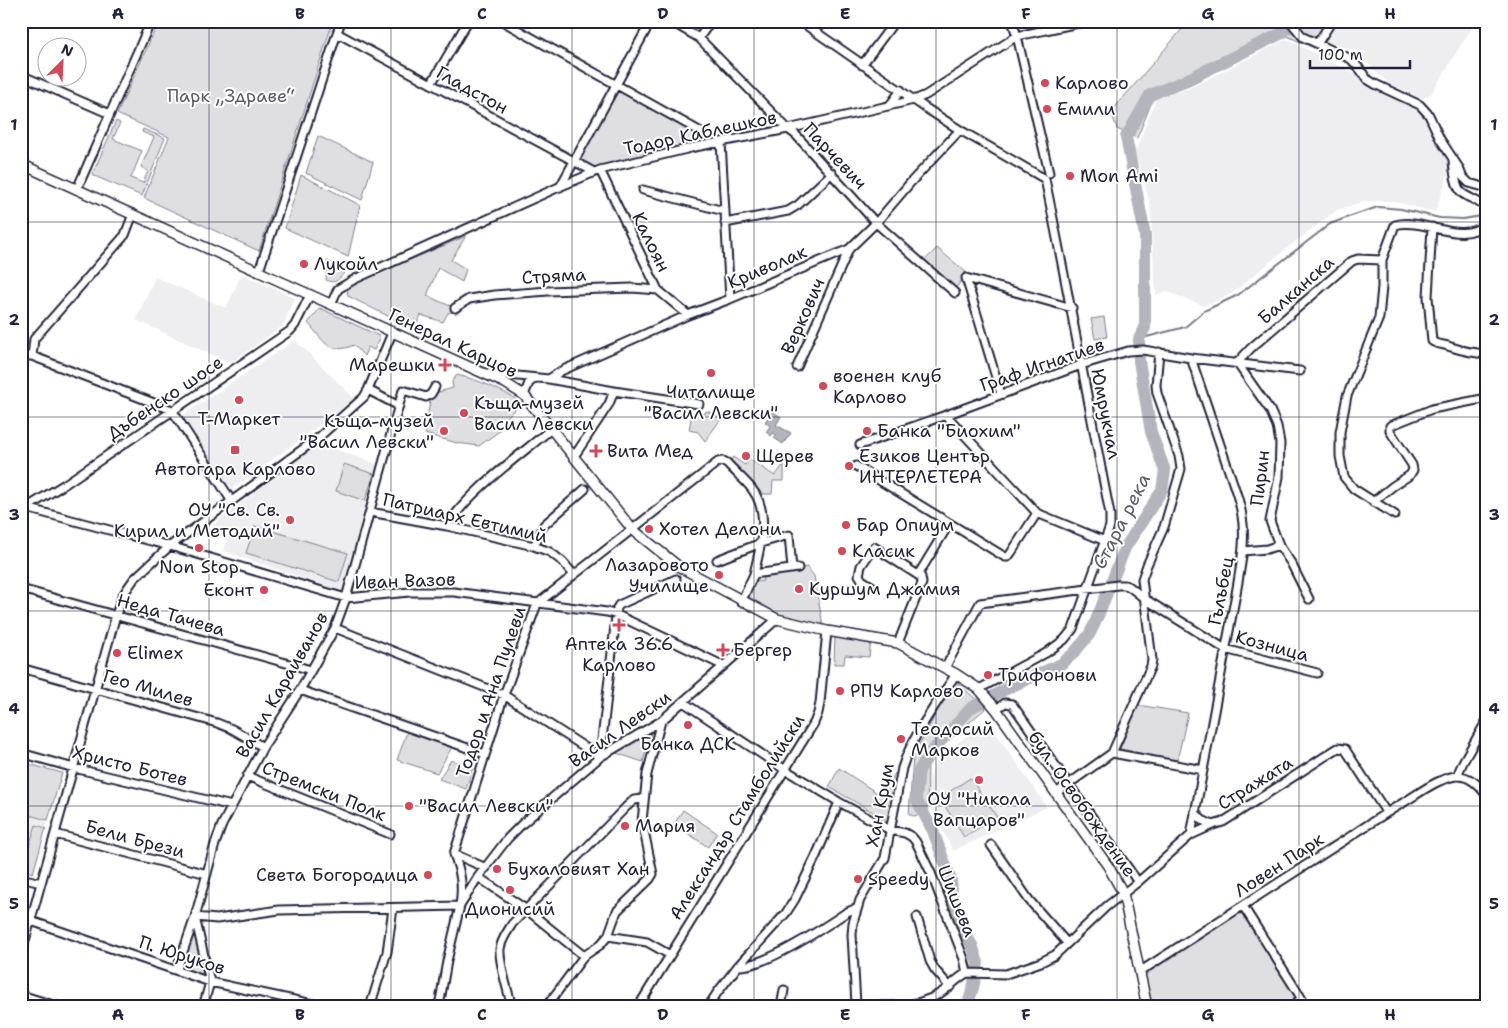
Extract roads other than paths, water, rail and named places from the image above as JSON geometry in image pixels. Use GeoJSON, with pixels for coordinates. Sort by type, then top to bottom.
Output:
{"type":"FeatureCollection","features":[{"type":"Feature","properties":{"kind":"main road","name":"Генерал Карцов"},"geometry":{"type":"LineString","coordinates":[[21,164],[505,383],[524,396],[632,529],[678,566],[741,602],[777,619],[827,631],[898,643],[956,674],[979,689]]}},
{"type":"Feature","properties":{"kind":"main road","name":"бул. Освобождение"},"geometry":{"type":"LineString","coordinates":[[979,689],[996,709],[1108,866],[1124,893],[1147,1007]]}},
{"type":"Feature","properties":{"kind":"street"},"geometry":{"type":"LineString","coordinates":[[77,189],[151,21]]}},
{"type":"Feature","properties":{"kind":"street"},"geometry":{"type":"LineString","coordinates":[[259,271],[341,21]]}},
{"type":"Feature","properties":{"kind":"street"},"geometry":{"type":"LineString","coordinates":[[431,84],[468,21]]}},
{"type":"Feature","properties":{"kind":"street"},"geometry":{"type":"LineString","coordinates":[[502,21],[703,132]]}},
{"type":"Feature","properties":{"kind":"street"},"geometry":{"type":"LineString","coordinates":[[559,187],[651,21]]}},
{"type":"Feature","properties":{"kind":"street","name":"Парчевич"},"geometry":{"type":"LineString","coordinates":[[670,21],[700,38],[796,135],[876,223],[955,293]]}},
{"type":"Feature","properties":{"kind":"street"},"geometry":{"type":"LineString","coordinates":[[700,38],[712,21]]}},
{"type":"Feature","properties":{"kind":"street"},"geometry":{"type":"LineString","coordinates":[[800,21],[960,130],[1047,176]]}},
{"type":"Feature","properties":{"kind":"street"},"geometry":{"type":"LineString","coordinates":[[862,65],[895,21]]}},
{"type":"Feature","properties":{"kind":"street","name":"Юмрукчал"},"geometry":{"type":"LineString","coordinates":[[979,689],[1046,653],[1064,640],[1073,629],[1110,526],[1110,514],[1047,176],[1017,36],[1012,21]]}},
{"type":"Feature","properties":{"kind":"street","name":"Тодор Каблешков"},"geometry":{"type":"LineString","coordinates":[[331,304],[338,289],[355,279],[597,171],[695,147],[788,129],[914,100],[926,95],[1017,36],[1088,21]]}},
{"type":"Feature","properties":{"kind":"street"},"geometry":{"type":"LineString","coordinates":[[1290,21],[1303,37],[1351,59],[1367,79],[1374,84],[1420,105],[1429,115],[1436,132],[1462,176],[1469,183],[1487,188]]}},
{"type":"Feature","properties":{"kind":"street"},"geometry":{"type":"LineString","coordinates":[[1317,44],[1332,21]]}},
{"type":"Feature","properties":{"kind":"street","name":"Гладстон"},"geometry":{"type":"LineString","coordinates":[[337,33],[573,161],[597,171]]}},
{"type":"Feature","properties":{"kind":"street"},"geometry":{"type":"LineString","coordinates":[[21,75],[110,114]]}},
{"type":"Feature","properties":{"kind":"street"},"geometry":{"type":"LineString","coordinates":[[890,105],[901,90]]}},
{"type":"Feature","properties":{"kind":"street","name":"Криволак"},"geometry":{"type":"LineString","coordinates":[[549,379],[561,371],[688,315],[848,249],[876,223],[911,182],[960,130]]}},
{"type":"Feature","properties":{"kind":"street"},"geometry":{"type":"LineString","coordinates":[[721,142],[730,299]]}},
{"type":"Feature","properties":{"kind":"street"},"geometry":{"type":"LineString","coordinates":[[1452,158],[1455,177],[1461,192],[1478,201],[1487,209]]}},
{"type":"Feature","properties":{"kind":"street","name":"Калоян"},"geometry":{"type":"LineString","coordinates":[[597,171],[658,290],[688,315]]}},
{"type":"Feature","properties":{"kind":"street"},"geometry":{"type":"LineString","coordinates":[[725,223],[788,211],[832,173]]}},
{"type":"Feature","properties":{"kind":"street"},"geometry":{"type":"LineString","coordinates":[[643,190],[724,211]]}},
{"type":"Feature","properties":{"kind":"street"},"geometry":{"type":"LineString","coordinates":[[32,356],[34,339],[125,235],[133,214]]}},
{"type":"Feature","properties":{"kind":"street"},"geometry":{"type":"LineString","coordinates":[[1395,515],[1354,489],[1344,477],[1340,456],[1340,432],[1347,396],[1379,318],[1382,260],[1393,227],[1398,224],[1420,224],[1466,233],[1480,229],[1487,223]]}},
{"type":"Feature","properties":{"kind":"street"},"geometry":{"type":"LineString","coordinates":[[1432,227],[1428,296],[1432,341],[1458,350],[1487,354]]}},
{"type":"Feature","properties":{"kind":"street","name":"Веркович"},"geometry":{"type":"LineString","coordinates":[[797,367],[848,249]]}},
{"type":"Feature","properties":{"kind":"street","name":"Балканска"},"geometry":{"type":"LineString","coordinates":[[1237,363],[1251,348],[1352,261],[1358,259],[1382,260]]}},
{"type":"Feature","properties":{"kind":"street"},"geometry":{"type":"LineString","coordinates":[[1001,394],[966,278],[1072,308]]}},
{"type":"Feature","properties":{"kind":"street","name":"Стряма"},"geometry":{"type":"LineString","coordinates":[[454,308],[469,299],[494,295],[622,288],[658,290]]}},
{"type":"Feature","properties":{"kind":"street","name":"Дъбенско шосе"},"geometry":{"type":"LineString","coordinates":[[23,510],[65,484],[290,331],[310,295]]}},
{"type":"Feature","properties":{"kind":"street"},"geometry":{"type":"LineString","coordinates":[[21,956],[122,598],[134,579],[170,546],[318,438],[357,403],[368,390],[392,333]]}},
{"type":"Feature","properties":{"kind":"street","name":"Граф Игнатиев"},"geometry":{"type":"LineString","coordinates":[[860,445],[1128,351],[1143,350],[1191,358],[1300,371]]}},
{"type":"Feature","properties":{"kind":"street"},"geometry":{"type":"LineString","coordinates":[[1056,793],[1112,753],[1151,666],[1152,660],[1142,579],[1146,565],[1164,527],[1181,469],[1179,456],[1157,393],[1159,352]]}},
{"type":"Feature","properties":{"kind":"street"},"geometry":{"type":"LineString","coordinates":[[21,356],[32,356],[172,410],[231,500]]}},
{"type":"Feature","properties":{"kind":"street","name":"Гълъбец"},"geometry":{"type":"LineString","coordinates":[[1191,358],[1241,510],[1244,528],[1244,550],[1191,836]]}},
{"type":"Feature","properties":{"kind":"street","name":"Пирин"},"geometry":{"type":"LineString","coordinates":[[1237,363],[1270,410],[1277,426],[1280,443],[1279,477],[1270,521],[1279,545],[1309,599]]}},
{"type":"Feature","properties":{"kind":"street"},"geometry":{"type":"LineString","coordinates":[[479,372],[549,379],[699,404]]}},
{"type":"Feature","properties":{"kind":"street"},"geometry":{"type":"LineString","coordinates":[[524,396],[530,383],[535,378]]}},
{"type":"Feature","properties":{"kind":"street"},"geometry":{"type":"LineString","coordinates":[[368,390],[399,406],[403,390],[426,397],[431,394],[435,387]]}},
{"type":"Feature","properties":{"kind":"street"},"geometry":{"type":"LineString","coordinates":[[572,456],[577,452],[610,404],[614,391]]}},
{"type":"Feature","properties":{"kind":"street"},"geometry":{"type":"LineString","coordinates":[[1373,502],[1410,475],[1413,470],[1412,465],[1390,431],[1390,426],[1432,409],[1487,398]]}},
{"type":"Feature","properties":{"kind":"street","name":"Васил Караиванов"},"geometry":{"type":"LineString","coordinates":[[177,969],[195,917],[222,825],[263,746],[300,690],[335,628],[346,598],[399,406]]}},
{"type":"Feature","properties":{"kind":"street"},"geometry":{"type":"LineString","coordinates":[[946,415],[1037,513],[1105,541]]}},
{"type":"Feature","properties":{"kind":"street"},"geometry":{"type":"LineString","coordinates":[[447,526],[460,509],[488,482],[551,429]]}},
{"type":"Feature","properties":{"kind":"street","name":"Тодор и Ана Пулеви"},"geometry":{"type":"LineString","coordinates":[[454,854],[504,695],[537,604],[718,462],[723,461],[727,463],[753,490],[760,504],[763,534],[761,543]]}},
{"type":"Feature","properties":{"kind":"street"},"geometry":{"type":"LineString","coordinates":[[856,466],[1005,557],[1011,554],[1037,513]]}},
{"type":"Feature","properties":{"kind":"street"},"geometry":{"type":"LineString","coordinates":[[534,546],[544,525],[585,489]]}},
{"type":"Feature","properties":{"kind":"street","name":"Иван Вазов"},"geometry":{"type":"LineString","coordinates":[[23,510],[170,546],[346,598],[410,592],[454,592],[606,612],[617,615],[724,666]]}},
{"type":"Feature","properties":{"kind":"street","name":"Патриарх Евтимий"},"geometry":{"type":"LineString","coordinates":[[370,512],[447,526],[534,546],[550,552],[563,562],[574,575]]}},
{"type":"Feature","properties":{"kind":"street"},"geometry":{"type":"LineString","coordinates":[[918,575],[946,529]]}},
{"type":"Feature","properties":{"kind":"street"},"geometry":{"type":"LineString","coordinates":[[717,560],[761,543],[789,536],[795,568],[754,574]]}},
{"type":"Feature","properties":{"kind":"street"},"geometry":{"type":"LineString","coordinates":[[741,602],[754,574],[761,543]]}},
{"type":"Feature","properties":{"kind":"street"},"geometry":{"type":"LineString","coordinates":[[1244,550],[1267,549],[1279,545]]}},
{"type":"Feature","properties":{"kind":"street"},"geometry":{"type":"LineString","coordinates":[[873,587],[862,580],[859,575],[861,566],[874,547],[923,579],[898,643]]}},
{"type":"Feature","properties":{"kind":"street"},"geometry":{"type":"LineString","coordinates":[[335,628],[504,695],[600,757],[619,605],[676,578]]}},
{"type":"Feature","properties":{"kind":"street","name":"Козница"},"geometry":{"type":"LineString","coordinates":[[1088,590],[1118,584],[1125,585],[1144,599],[1225,649],[1317,674]]}},
{"type":"Feature","properties":{"kind":"street","name":"Неда Тачева"},"geometry":{"type":"LineString","coordinates":[[21,589],[311,670]]}},
{"type":"Feature","properties":{"kind":"street"},"geometry":{"type":"LineString","coordinates":[[945,668],[980,603],[1088,590]]}},
{"type":"Feature","properties":{"kind":"street","name":"Васил Левски"},"geometry":{"type":"LineString","coordinates":[[436,1007],[440,1001],[460,906],[478,877],[508,838],[600,757],[661,721],[777,619]]}},
{"type":"Feature","properties":{"kind":"street","name":"Александър Стамболийски"},"geometry":{"type":"LineString","coordinates":[[638,1007],[814,723],[820,703],[827,631]]}},
{"type":"Feature","properties":{"kind":"street","name":"Гео Милев"},"geometry":{"type":"LineString","coordinates":[[21,668],[217,723],[263,746]]}},
{"type":"Feature","properties":{"kind":"street","name":"Хан Крум"},"geometry":{"type":"LineString","coordinates":[[854,1005],[852,935],[857,908],[885,858],[906,755],[956,674]]}},
{"type":"Feature","properties":{"kind":"street"},"geometry":{"type":"LineString","coordinates":[[300,690],[485,754]]}},
{"type":"Feature","properties":{"kind":"street","name":"Шишева"},"geometry":{"type":"LineString","coordinates":[[683,702],[784,769],[839,802],[890,830],[905,833],[912,837],[931,873],[969,973]]}},
{"type":"Feature","properties":{"kind":"street"},"geometry":{"type":"LineString","coordinates":[[996,709],[1005,703],[1012,704],[1138,882]]}},
{"type":"Feature","properties":{"kind":"street"},"geometry":{"type":"LineString","coordinates":[[1487,720],[1457,776],[1471,780],[1481,787],[1487,796]]}},
{"type":"Feature","properties":{"kind":"street"},"geometry":{"type":"LineString","coordinates":[[546,1007],[584,956],[600,945],[608,936],[617,911],[653,874],[642,820],[648,767],[661,721]]}},
{"type":"Feature","properties":{"kind":"street","name":"Стражата"},"geometry":{"type":"LineString","coordinates":[[969,973],[1006,974],[1034,965],[1055,955],[1107,906],[1191,836],[1223,822],[1338,748],[1345,750],[1386,812]]}},
{"type":"Feature","properties":{"kind":"street","name":"Христо Ботев"},"geometry":{"type":"LineString","coordinates":[[21,753],[74,768],[232,806]]}},
{"type":"Feature","properties":{"kind":"street"},"geometry":{"type":"LineString","coordinates":[[1112,753],[1203,770]]}},
{"type":"Feature","properties":{"kind":"street","name":"Стремски Полк"},"geometry":{"type":"LineString","coordinates":[[247,776],[390,834]]}},
{"type":"Feature","properties":{"kind":"street","name":"Ловен Парк"},"geometry":{"type":"LineString","coordinates":[[1141,971],[1386,812],[1433,784],[1457,776]]}},
{"type":"Feature","properties":{"kind":"street"},"geometry":{"type":"LineString","coordinates":[[512,1007],[500,958],[500,947],[512,924],[626,807],[634,800],[644,799]]}},
{"type":"Feature","properties":{"kind":"street"},"geometry":{"type":"LineString","coordinates":[[708,1007],[717,992],[738,966],[786,913],[795,898],[839,802]]}},
{"type":"Feature","properties":{"kind":"street"},"geometry":{"type":"LineString","coordinates":[[1195,812],[1202,820],[1213,825]]}},
{"type":"Feature","properties":{"kind":"street","name":"Бели Брези"},"geometry":{"type":"LineString","coordinates":[[55,834],[207,874]]}},
{"type":"Feature","properties":{"kind":"street"},"geometry":{"type":"LineString","coordinates":[[991,845],[1029,900],[1068,943]]}},
{"type":"Feature","properties":{"kind":"street"},"geometry":{"type":"LineString","coordinates":[[454,854],[486,868]]}},
{"type":"Feature","properties":{"kind":"street"},"geometry":{"type":"LineString","coordinates":[[195,917],[217,919],[279,910],[460,906],[462,881],[454,854]]}},
{"type":"Feature","properties":{"kind":"street"},"geometry":{"type":"LineString","coordinates":[[478,877],[527,910],[584,956]]}},
{"type":"Feature","properties":{"kind":"street"},"geometry":{"type":"LineString","coordinates":[[21,878],[41,883]]}},
{"type":"Feature","properties":{"kind":"street"},"geometry":{"type":"LineString","coordinates":[[1243,906],[1307,1007]]}},
{"type":"Feature","properties":{"kind":"street"},"geometry":{"type":"LineString","coordinates":[[370,1007],[387,952],[393,908]]}},
{"type":"Feature","properties":{"kind":"street"},"geometry":{"type":"LineString","coordinates":[[738,966],[745,967],[754,964],[789,947],[847,912],[857,908]]}},
{"type":"Feature","properties":{"kind":"street","name":"Васил Караиванов"},"geometry":{"type":"LineString","coordinates":[[195,917],[210,982],[203,1007]]}},
{"type":"Feature","properties":{"kind":"street"},"geometry":{"type":"LineString","coordinates":[[916,917],[930,961],[935,970],[950,987]]}},
{"type":"Feature","properties":{"kind":"street","name":"П. Юруков"},"geometry":{"type":"LineString","coordinates":[[31,921],[177,969],[210,982],[327,1007]]}},
{"type":"Feature","properties":{"kind":"street"},"geometry":{"type":"LineString","coordinates":[[608,936],[647,942],[670,955]]}},
{"type":"Feature","properties":{"kind":"street"},"geometry":{"type":"LineString","coordinates":[[854,1005],[911,1004],[931,999],[969,973]]}},
{"type":"Feature","properties":{"kind":"street"},"geometry":{"type":"LineString","coordinates":[[780,1007],[784,990]]}},
{"type":"Feature","properties":{"kind":"street"},"geometry":{"type":"LineString","coordinates":[[21,994],[60,1007]]}},
{"type":"Feature","properties":{"kind":"street"},"geometry":{"type":"LineString","coordinates":[[1294,1007],[1301,998]]}},
{"type":"Feature","properties":{"kind":"waterway","name":"Стара река"},"geometry":{"type":"LineString","coordinates":[[967,1007],[978,963],[972,945],[963,931],[953,906],[951,880],[933,831],[916,799],[919,770],[931,752],[971,708],[1008,688],[1061,664],[1073,654],[1089,635],[1125,548],[1162,490],[1165,471],[1151,432],[1139,361],[1139,339],[1145,328],[1145,235],[1126,137],[1150,95],[1184,81],[1282,33],[1296,21]]}},
{"type":"Feature","properties":{"kind":"waterway"},"geometry":{"type":"LineString","coordinates":[[1139,339],[1185,327],[1204,311],[1238,295],[1330,224],[1354,215],[1378,207],[1401,209],[1440,218],[1463,219],[1487,215]]}},
{"type":"Feature","properties":{"kind":"place","name":"Карлово"},"geometry":{"type":"Point","coordinates":[1045,83]}},
{"type":"Feature","properties":{"kind":"place","name":"Емили"},"geometry":{"type":"Point","coordinates":[1047,109]}},
{"type":"Feature","properties":{"kind":"place","name":"Mon Ami"},"geometry":{"type":"Point","coordinates":[1070,176]}},
{"type":"Feature","properties":{"kind":"place","name":"Лукойл"},"geometry":{"type":"Point","coordinates":[304,264]}},
{"type":"Feature","properties":{"kind":"place","name":"Марешки"},"geometry":{"type":"Point","coordinates":[445,365]}},
{"type":"Feature","properties":{"kind":"place","name":"Читалище \"Васил Левски\""},"geometry":{"type":"Point","coordinates":[711,373]}},
{"type":"Feature","properties":{"kind":"place","name":"военен клуб Карлово"},"geometry":{"type":"Point","coordinates":[823,386]}},
{"type":"Feature","properties":{"kind":"place","name":"Т-Маркет"},"geometry":{"type":"Point","coordinates":[239,400]}},
{"type":"Feature","properties":{"kind":"place","name":"Къща-музей Васил Левски"},"geometry":{"type":"Point","coordinates":[464,413]}},
{"type":"Feature","properties":{"kind":"place","name":"Къща-музей \"Васил Левски\""},"geometry":{"type":"Point","coordinates":[444,431]}},
{"type":"Feature","properties":{"kind":"place","name":"Банка \"Биохим\""},"geometry":{"type":"Point","coordinates":[867,431]}},
{"type":"Feature","properties":{"kind":"place","name":"Автогара Карлово"},"geometry":{"type":"Point","coordinates":[235,450]}},
{"type":"Feature","properties":{"kind":"place","name":"Вита Мед"},"geometry":{"type":"Point","coordinates":[596,451]}},
{"type":"Feature","properties":{"kind":"place","name":"Щерев"},"geometry":{"type":"Point","coordinates":[746,456]}},
{"type":"Feature","properties":{"kind":"place","name":"Езиков Център ИНТЕРЛЕТЕРА"},"geometry":{"type":"Point","coordinates":[849,466]}},
{"type":"Feature","properties":{"kind":"place","name":"ОУ \"Св. Св. Кирил и Методий\""},"geometry":{"type":"Point","coordinates":[290,520]}},
{"type":"Feature","properties":{"kind":"place","name":"Бар Опиум"},"geometry":{"type":"Point","coordinates":[846,525]}},
{"type":"Feature","properties":{"kind":"place","name":"Хотел Делони"},"geometry":{"type":"Point","coordinates":[649,529]}},
{"type":"Feature","properties":{"kind":"place","name":"Non Stop"},"geometry":{"type":"Point","coordinates":[199,548]}},
{"type":"Feature","properties":{"kind":"place","name":"Класик"},"geometry":{"type":"Point","coordinates":[842,551]}},
{"type":"Feature","properties":{"kind":"place","name":"Лазаровото Училище"},"geometry":{"type":"Point","coordinates":[719,575]}},
{"type":"Feature","properties":{"kind":"place","name":"Куршум Джамия"},"geometry":{"type":"Point","coordinates":[799,589]}},
{"type":"Feature","properties":{"kind":"place","name":"Еконт"},"geometry":{"type":"Point","coordinates":[264,590]}},
{"type":"Feature","properties":{"kind":"place","name":"Аптека 36.6 Карлово"},"geometry":{"type":"Point","coordinates":[619,625]}},
{"type":"Feature","properties":{"kind":"place","name":"Бергер"},"geometry":{"type":"Point","coordinates":[723,650]}},
{"type":"Feature","properties":{"kind":"place","name":"Elimex"},"geometry":{"type":"Point","coordinates":[117,653]}},
{"type":"Feature","properties":{"kind":"place","name":"Трифонови"},"geometry":{"type":"Point","coordinates":[988,675]}},
{"type":"Feature","properties":{"kind":"place","name":"РПУ Карлово"},"geometry":{"type":"Point","coordinates":[840,691]}},
{"type":"Feature","properties":{"kind":"place","name":"Банка ДСК"},"geometry":{"type":"Point","coordinates":[688,725]}},
{"type":"Feature","properties":{"kind":"place","name":"Теодосий Марков"},"geometry":{"type":"Point","coordinates":[901,739]}},
{"type":"Feature","properties":{"kind":"place","name":"ОУ \"Никола Вапцаров\""},"geometry":{"type":"Point","coordinates":[979,780]}},
{"type":"Feature","properties":{"kind":"place","name":"\"Васил Левски\""},"geometry":{"type":"Point","coordinates":[409,806]}},
{"type":"Feature","properties":{"kind":"place","name":"Мария"},"geometry":{"type":"Point","coordinates":[625,826]}},
{"type":"Feature","properties":{"kind":"place","name":"Бухаловият Хан"},"geometry":{"type":"Point","coordinates":[497,869]}},
{"type":"Feature","properties":{"kind":"place","name":"Света Богородица"},"geometry":{"type":"Point","coordinates":[428,875]}},
{"type":"Feature","properties":{"kind":"place","name":"Speedy"},"geometry":{"type":"Point","coordinates":[858,879]}},
{"type":"Feature","properties":{"kind":"place","name":"Дионисий"},"geometry":{"type":"Point","coordinates":[510,890]}},
{"type":"Feature","properties":{"kind":"park label","name":"Парк „Здраве“"},"geometry":{"type":"Point","coordinates":[231,96]}}]}
